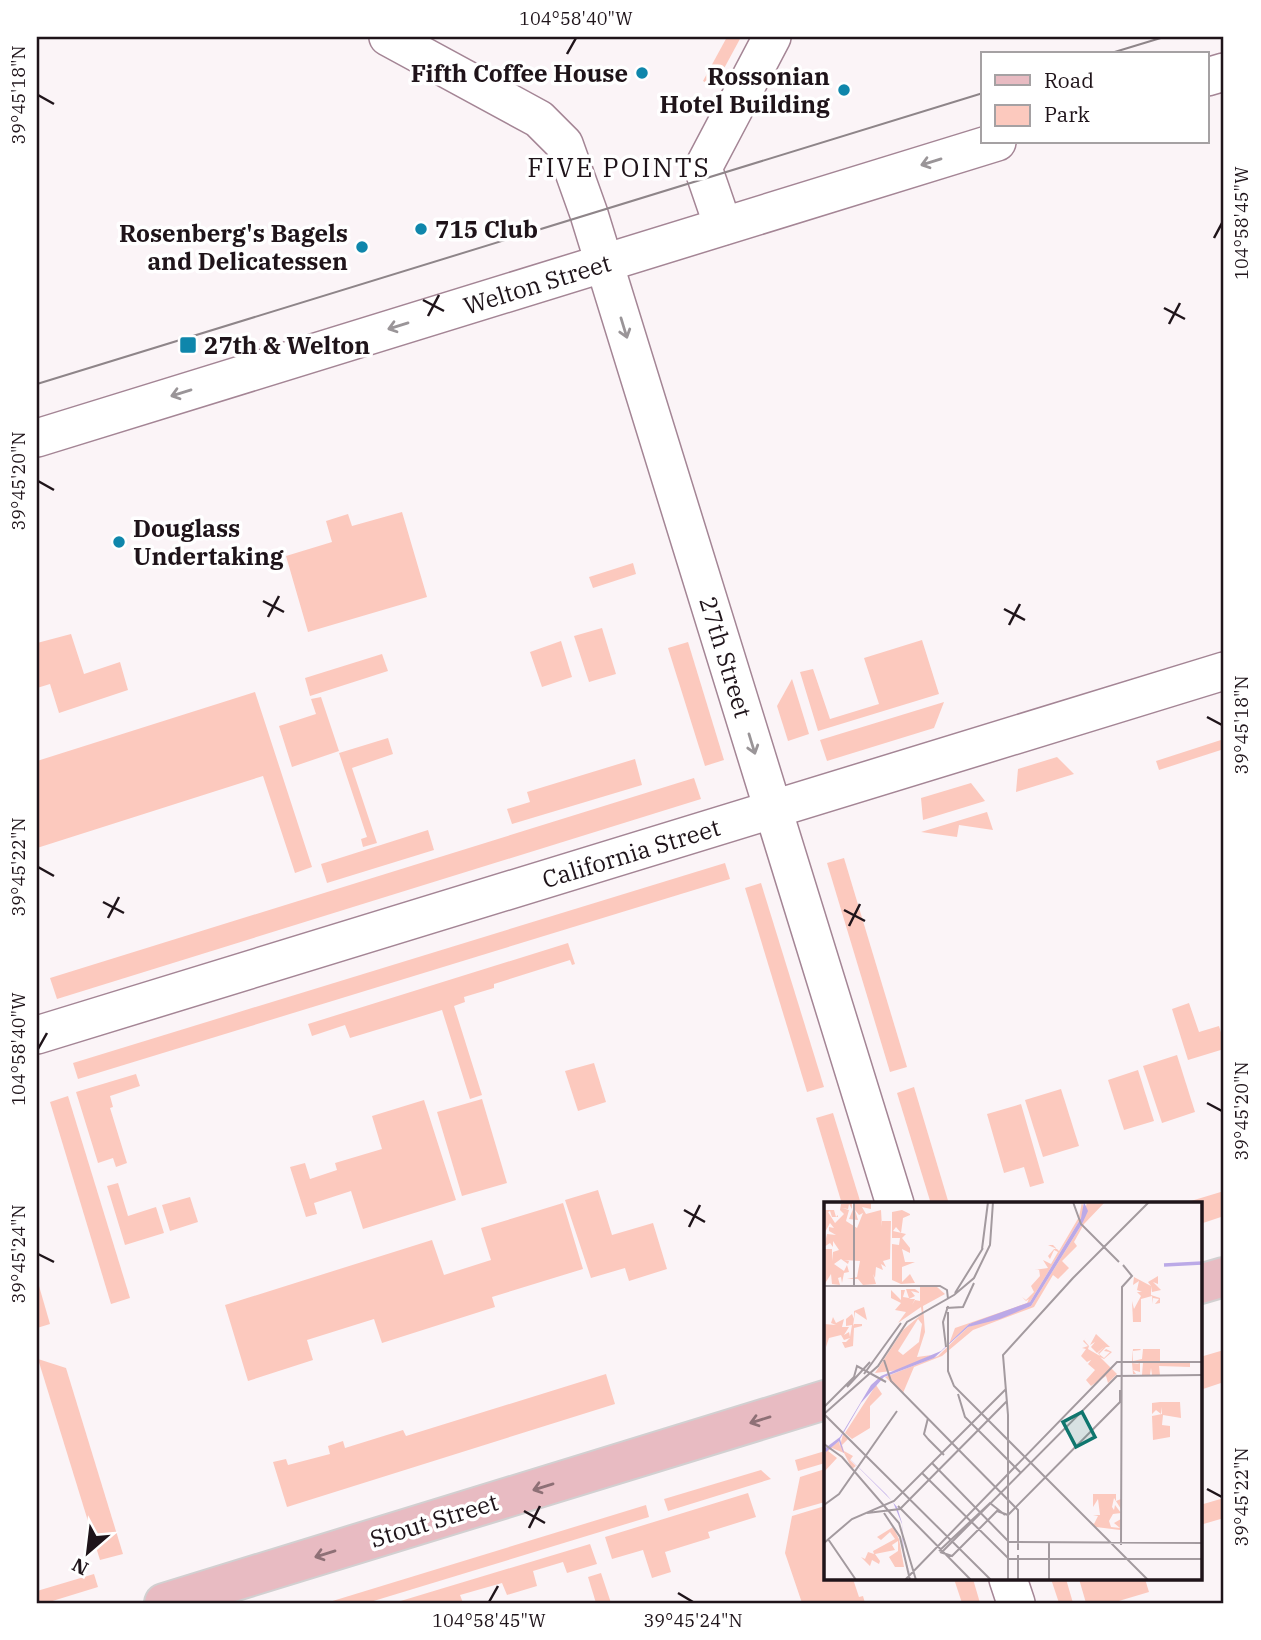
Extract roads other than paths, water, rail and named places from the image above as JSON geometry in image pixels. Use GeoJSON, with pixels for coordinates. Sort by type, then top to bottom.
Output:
{"type":"FeatureCollection","features":[{"type":"Feature","properties":{"kind":"main road"},"geometry":{"type":"LineString","coordinates":[[1202,1283],[1224,1277]]}},
{"type":"Feature","properties":{"kind":"main road","name":"Stout Street"},"geometry":{"type":"LineString","coordinates":[[164,1603],[824,1400]]}},
{"type":"Feature","properties":{"kind":"street","name":"27th Street"},"geometry":{"type":"LineString","coordinates":[[388,37],[539,118],[564,144],[604,263],[894,1202]]}},
{"type":"Feature","properties":{"kind":"street"},"geometry":{"type":"LineString","coordinates":[[723,226],[703,168],[772,37]]}},
{"type":"Feature","properties":{"kind":"street","name":"Welton Street"},"geometry":{"type":"LineString","coordinates":[[37,438],[990,144]]}},
{"type":"Feature","properties":{"kind":"street","name":"California Street"},"geometry":{"type":"LineString","coordinates":[[37,1035],[1224,671]]}},
{"type":"Feature","properties":{"kind":"street"},"geometry":{"type":"LineString","coordinates":[[1008,1580],[1016,1603]]}},
{"type":"Feature","properties":{"kind":"tram line"},"geometry":{"type":"LineString","coordinates":[[1115,52],[1164,37]]}},
{"type":"Feature","properties":{"kind":"tram line"},"geometry":{"type":"LineString","coordinates":[[37,384],[981,94]]}},
{"type":"Feature","properties":{"kind":"place","name":"Fifth Coffee House"},"geometry":{"type":"Point","coordinates":[642,73]}},
{"type":"Feature","properties":{"kind":"place","name":"Rossonian Hotel Building"},"geometry":{"type":"Point","coordinates":[844,90]}},
{"type":"Feature","properties":{"kind":"place","name":"715 Club"},"geometry":{"type":"Point","coordinates":[421,229]}},
{"type":"Feature","properties":{"kind":"place","name":"Rosenberg's Bagels and Delicatessen"},"geometry":{"type":"Point","coordinates":[362,247]}},
{"type":"Feature","properties":{"kind":"place","name":"27th & Welton"},"geometry":{"type":"Point","coordinates":[188,345]}},
{"type":"Feature","properties":{"kind":"place","name":"Douglass Undertaking"},"geometry":{"type":"Point","coordinates":[119,542]}},
{"type":"Feature","properties":{"kind":"district","name":"FIVE POINTS"},"geometry":{"type":"Point","coordinates":[619,167]}}]}
